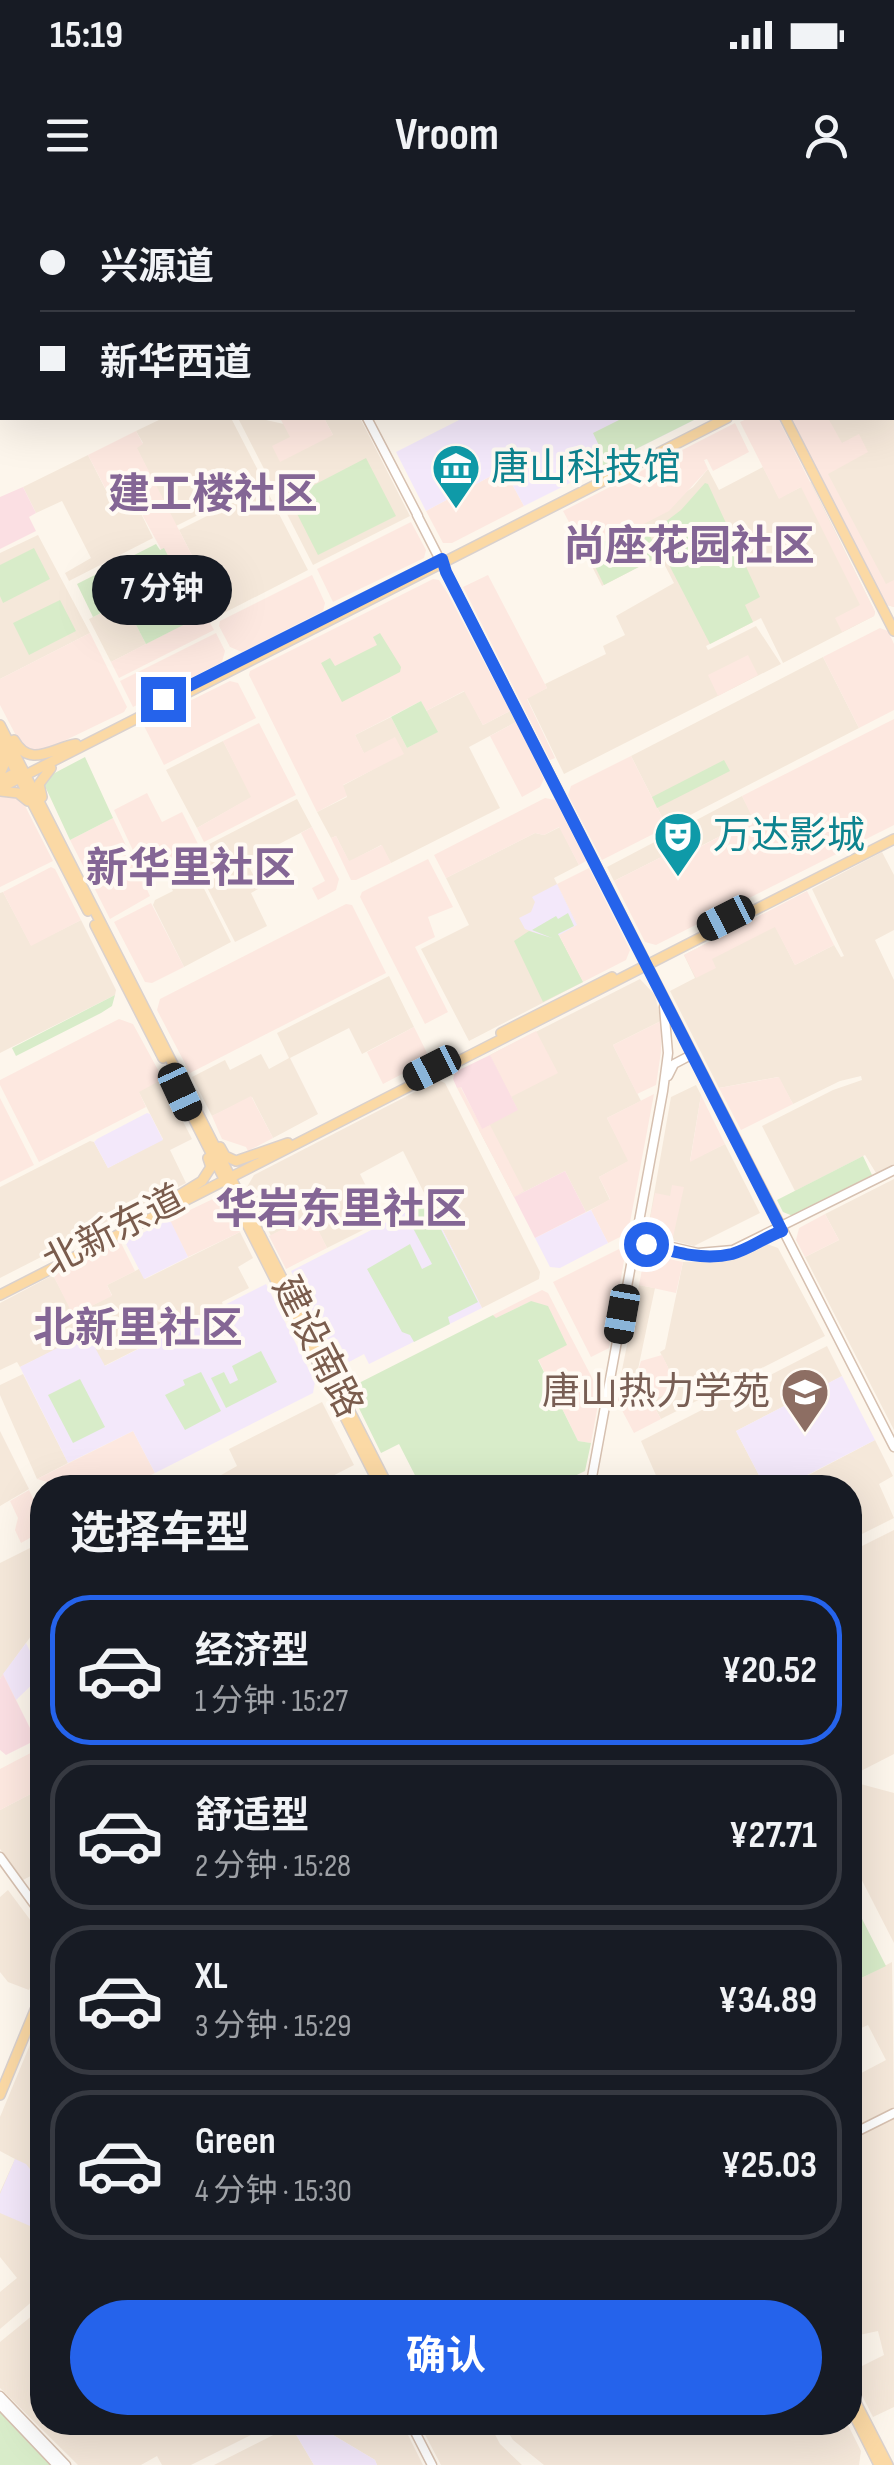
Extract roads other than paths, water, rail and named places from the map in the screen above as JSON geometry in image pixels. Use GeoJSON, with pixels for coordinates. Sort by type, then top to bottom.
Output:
{"type":"FeatureCollection","features":[{"type":"Feature","properties":{"kind":"main road"},"geometry":{"type":"LineString","coordinates":[[369,420],[626,924],[664,1007],[692,1055]]}},
{"type":"Feature","properties":{"kind":"main road"},"geometry":{"type":"LineString","coordinates":[[0,784],[90,743],[714,420]]}},
{"type":"Feature","properties":{"kind":"main road"},"geometry":{"type":"LineString","coordinates":[[21,774],[723,420]]}},
{"type":"Feature","properties":{"kind":"main road"},"geometry":{"type":"LineString","coordinates":[[786,420],[894,631]]}},
{"type":"Feature","properties":{"kind":"main road"},"geometry":{"type":"LineString","coordinates":[[0,715],[19,750],[26,755],[39,756],[76,744]]}},
{"type":"Feature","properties":{"kind":"main road","name":"建设南路"},"geometry":{"type":"LineString","coordinates":[[0,726],[53,844],[226,1177],[374,1475]]}},
{"type":"Feature","properties":{"kind":"main road","name":"建设南路"},"geometry":{"type":"LineString","coordinates":[[0,740],[65,850],[192,1111]]}},
{"type":"Feature","properties":{"kind":"main road"},"geometry":{"type":"LineString","coordinates":[[65,850],[39,784],[48,770],[90,743]]}},
{"type":"Feature","properties":{"kind":"main road"},"geometry":{"type":"LineString","coordinates":[[0,749],[4,759],[0,784]]}},
{"type":"Feature","properties":{"kind":"main road"},"geometry":{"type":"LineString","coordinates":[[0,784],[24,796],[53,844]]}},
{"type":"Feature","properties":{"kind":"main road"},"geometry":{"type":"LineString","coordinates":[[264,1244],[242,1180],[284,1147],[894,836]]}},
{"type":"Feature","properties":{"kind":"main road"},"geometry":{"type":"LineString","coordinates":[[645,964],[894,1457]]}},
{"type":"Feature","properties":{"kind":"main road"},"geometry":{"type":"LineString","coordinates":[[594,1475],[666,1066],[664,1007]]}},
{"type":"Feature","properties":{"kind":"main road"},"geometry":{"type":"LineString","coordinates":[[594,1475],[670,1070],[692,1055]]}},
{"type":"Feature","properties":{"kind":"main road"},"geometry":{"type":"LineString","coordinates":[[192,1111],[231,1160],[284,1147]]}},
{"type":"Feature","properties":{"kind":"main road"},"geometry":{"type":"LineString","coordinates":[[161,1210],[202,1182],[210,1171],[192,1111]]}},
{"type":"Feature","properties":{"kind":"main road","name":"北新东道"},"geometry":{"type":"LineString","coordinates":[[0,1292],[284,1147]]}},
{"type":"Feature","properties":{"kind":"main road"},"geometry":{"type":"LineString","coordinates":[[638,1242],[690,1255],[731,1254],[894,1171]]}},
{"type":"Feature","properties":{"kind":"main road","name":"建设南路"},"geometry":{"type":"LineString","coordinates":[[226,1177],[382,1475]]}},
{"type":"Feature","properties":{"kind":"main road"},"geometry":{"type":"LineString","coordinates":[[161,1210],[220,1192],[231,1201],[265,1260]]}},
{"type":"Feature","properties":{"kind":"main road"},"geometry":{"type":"LineString","coordinates":[[780,1230],[894,1447]]}},
{"type":"Feature","properties":{"kind":"main road"},"geometry":{"type":"LineString","coordinates":[[0,1860],[30,1901]]}},
{"type":"Feature","properties":{"kind":"main road"},"geometry":{"type":"LineString","coordinates":[[0,2095],[30,2022]]}},
{"type":"Feature","properties":{"kind":"main road"},"geometry":{"type":"LineString","coordinates":[[0,2104],[30,2032]]}},
{"type":"Feature","properties":{"kind":"main road"},"geometry":{"type":"LineString","coordinates":[[862,2129],[894,2113]]}},
{"type":"Feature","properties":{"kind":"main road"},"geometry":{"type":"LineString","coordinates":[[0,2396],[30,2427]]}},
{"type":"Feature","properties":{"kind":"main road"},"geometry":{"type":"LineString","coordinates":[[0,2405],[57,2465]]}},
{"type":"Feature","properties":{"kind":"main road"},"geometry":{"type":"LineString","coordinates":[[862,2414],[888,2465]]}},
{"type":"Feature","properties":{"kind":"main road"},"geometry":{"type":"LineString","coordinates":[[862,2430],[880,2465]]}},
{"type":"Feature","properties":{"kind":"main road"},"geometry":{"type":"LineString","coordinates":[[37,2435],[66,2465]]}},
{"type":"Feature","properties":{"kind":"main road"},"geometry":{"type":"LineString","coordinates":[[419,2435],[434,2465]]}},
{"type":"Feature","properties":{"kind":"place","name":"唐山科技馆"},"geometry":{"type":"Point","coordinates":[456,510]}},
{"type":"Feature","properties":{"kind":"place","name":"万达影城"},"geometry":{"type":"Point","coordinates":[678,878]}},
{"type":"Feature","properties":{"kind":"place","name":"唐山热力学苑"},"geometry":{"type":"Point","coordinates":[805,1434]}},
{"type":"Feature","properties":{"kind":"district","name":"建工楼社区"},"geometry":{"type":"Point","coordinates":[213,495]}},
{"type":"Feature","properties":{"kind":"district","name":"尚座花园社区"},"geometry":{"type":"Point","coordinates":[689,547]}},
{"type":"Feature","properties":{"kind":"district","name":"新华里社区"},"geometry":{"type":"Point","coordinates":[191,869]}},
{"type":"Feature","properties":{"kind":"district","name":"华岩东里社区"},"geometry":{"type":"Point","coordinates":[341,1210]}},
{"type":"Feature","properties":{"kind":"district","name":"北新里社区"},"geometry":{"type":"Point","coordinates":[138,1329]}}]}
